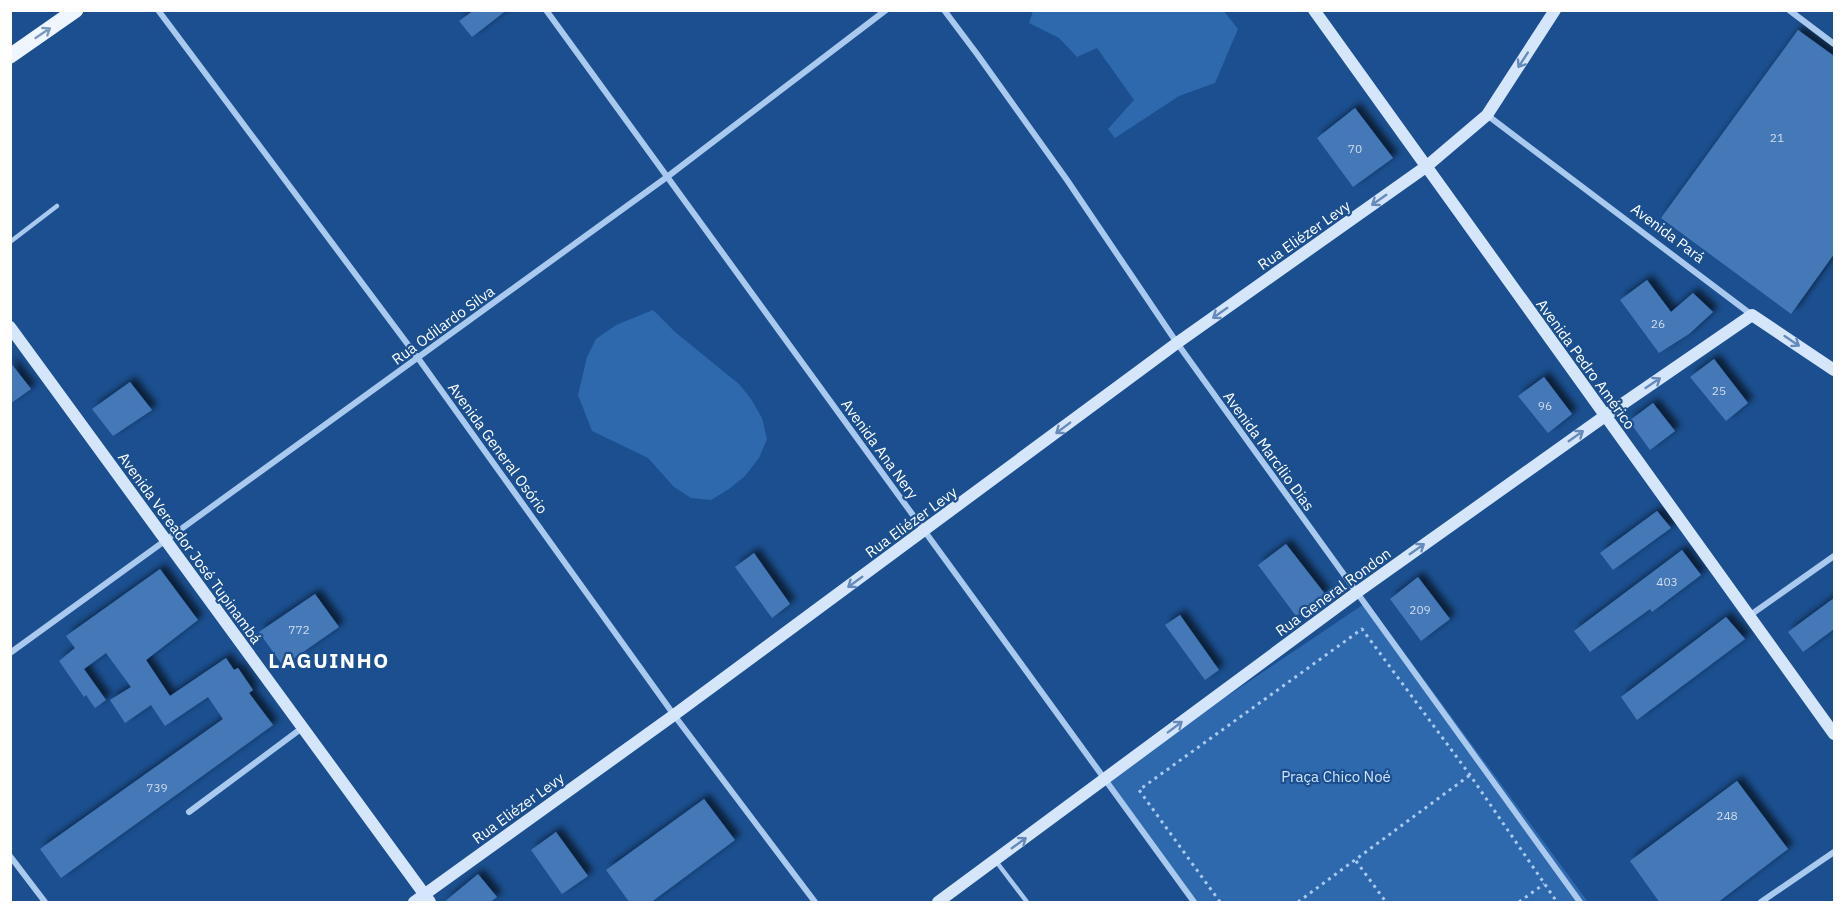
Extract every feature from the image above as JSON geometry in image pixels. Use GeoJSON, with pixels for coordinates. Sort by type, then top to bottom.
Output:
{"type":"FeatureCollection","features":[{"type":"Feature","properties":{"kind":"main road"},"geometry":{"type":"LineString","coordinates":[[10,56],[76,10]]}},
{"type":"Feature","properties":{"kind":"main road","name":"Avenida Pedro Américo"},"geometry":{"type":"LineString","coordinates":[[1314,10],[1834,734]]}},
{"type":"Feature","properties":{"kind":"main road","name":"Rua Eliézer Levy"},"geometry":{"type":"LineString","coordinates":[[422,900],[1177,344],[1427,166],[1487,115],[1555,10]]}},
{"type":"Feature","properties":{"kind":"main road","name":"Avenida Pará"},"geometry":{"type":"LineString","coordinates":[[1752,315],[1833,367]]}},
{"type":"Feature","properties":{"kind":"main road","name":"Rua General Rondon"},"geometry":{"type":"LineString","coordinates":[[938,903],[1356,593],[1752,315]]}},
{"type":"Feature","properties":{"kind":"main road","name":"Avenida Vereador José Tupinambá"},"geometry":{"type":"LineString","coordinates":[[10,327],[302,728],[422,900]]}},
{"type":"Feature","properties":{"kind":"street","name":"Avenida General Osório"},"geometry":{"type":"LineString","coordinates":[[158,10],[418,358],[674,715],[814,903]]}},
{"type":"Feature","properties":{"kind":"street","name":"Avenida Ana Nery"},"geometry":{"type":"LineString","coordinates":[[546,10],[1194,903]]}},
{"type":"Feature","properties":{"kind":"street","name":"Rua Odilardo Silva"},"geometry":{"type":"LineString","coordinates":[[10,653],[667,177],[886,10]]}},
{"type":"Feature","properties":{"kind":"street","name":"Avenida Marcílio Dias"},"geometry":{"type":"LineString","coordinates":[[944,10],[978,54],[1066,180],[1177,344],[1580,903]]}},
{"type":"Feature","properties":{"kind":"street"},"geometry":{"type":"LineString","coordinates":[[1789,10],[1834,44]]}},
{"type":"Feature","properties":{"kind":"street","name":"Avenida Pará"},"geometry":{"type":"LineString","coordinates":[[1487,115],[1752,315]]}},
{"type":"Feature","properties":{"kind":"street"},"geometry":{"type":"LineString","coordinates":[[1749,616],[1834,556]]}},
{"type":"Feature","properties":{"kind":"street"},"geometry":{"type":"LineString","coordinates":[[189,812],[302,728]]}},
{"type":"Feature","properties":{"kind":"street"},"geometry":{"type":"LineString","coordinates":[[1761,903],[1834,852]]}},
{"type":"Feature","properties":{"kind":"street"},"geometry":{"type":"LineString","coordinates":[[10,856],[45,903]]}},
{"type":"Feature","properties":{"kind":"lane"},"geometry":{"type":"LineString","coordinates":[[10,242],[57,206]]}},
{"type":"Feature","properties":{"kind":"lane"},"geometry":{"type":"LineString","coordinates":[[995,860],[1027,903]]}},
{"type":"Feature","properties":{"kind":"path"},"geometry":{"type":"LineString","coordinates":[[1220,903],[1139,790],[1362,629],[1470,775],[1557,903]]}},
{"type":"Feature","properties":{"kind":"path"},"geometry":{"type":"LineString","coordinates":[[1298,903],[1304,901],[1470,775]]}},
{"type":"Feature","properties":{"kind":"path"},"geometry":{"type":"LineString","coordinates":[[1356,861],[1386,903]]}},
{"type":"Feature","properties":{"kind":"path"},"geometry":{"type":"LineString","coordinates":[[1520,903],[1544,884]]}},
{"type":"Feature","properties":{"kind":"green space"},"geometry":{"type":"Polygon","coordinates":[[[1223,10],[1238,29],[1215,83],[1179,96],[1115,138],[1108,129],[1134,100],[1097,48],[1077,57],[1059,38],[1029,23],[1033,11],[1223,10]]]}},
{"type":"Feature","properties":{"kind":"green space"},"geometry":{"type":"Polygon","coordinates":[[[653,310],[675,332],[739,384],[762,418],[767,439],[759,458],[745,476],[711,500],[691,498],[674,487],[648,458],[592,431],[578,395],[587,357],[596,339],[616,325],[653,310]]]}},
{"type":"Feature","properties":{"kind":"green space","name":"Praça Chico Noé"},"geometry":{"type":"Polygon","coordinates":[[[1367,602],[1588,902],[1194,902],[1104,779],[1367,602]]]}},
{"type":"Feature","properties":{"kind":"building"},"geometry":{"type":"Polygon","coordinates":[[[474,10],[507,10],[472,37],[459,21],[474,10]]]}},
{"type":"Feature","properties":{"kind":"building"},"geometry":{"type":"Polygon","coordinates":[[[1798,30],[1834,56],[1834,254],[1791,314],[1661,218],[1798,30]]]}},
{"type":"Feature","properties":{"kind":"building"},"geometry":{"type":"Polygon","coordinates":[[[1355,108],[1393,158],[1353,187],[1317,138],[1355,108]]]}},
{"type":"Feature","properties":{"kind":"building"},"geometry":{"type":"Polygon","coordinates":[[[1647,280],[1671,312],[1693,293],[1713,312],[1689,334],[1659,353],[1620,300],[1647,280]]]}},
{"type":"Feature","properties":{"kind":"building"},"geometry":{"type":"Polygon","coordinates":[[[1714,359],[1748,403],[1726,421],[1690,377],[1714,359]]]}},
{"type":"Feature","properties":{"kind":"building"},"geometry":{"type":"Polygon","coordinates":[[[10,362],[31,389],[10,404],[10,362]]]}},
{"type":"Feature","properties":{"kind":"building"},"geometry":{"type":"Polygon","coordinates":[[[1544,377],[1572,414],[1548,433],[1518,396],[1544,377]]]}},
{"type":"Feature","properties":{"kind":"building"},"geometry":{"type":"Polygon","coordinates":[[[130,382],[152,410],[113,436],[92,409],[130,382]]]}},
{"type":"Feature","properties":{"kind":"building"},"geometry":{"type":"Polygon","coordinates":[[[1653,403],[1675,431],[1650,450],[1629,421],[1653,403]]]}},
{"type":"Feature","properties":{"kind":"building"},"geometry":{"type":"Polygon","coordinates":[[[1657,511],[1671,528],[1613,570],[1600,553],[1657,511]]]}},
{"type":"Feature","properties":{"kind":"building"},"geometry":{"type":"Polygon","coordinates":[[[1286,544],[1325,594],[1296,616],[1258,565],[1286,544]]]}},
{"type":"Feature","properties":{"kind":"building"},"geometry":{"type":"Polygon","coordinates":[[[1682,550],[1701,575],[1652,612],[1650,609],[1590,652],[1574,631],[1682,550]]]}},
{"type":"Feature","properties":{"kind":"building"},"geometry":{"type":"Polygon","coordinates":[[[754,553],[790,604],[772,618],[735,567],[754,553]]]}},
{"type":"Feature","properties":{"kind":"building"},"geometry":{"type":"Polygon","coordinates":[[[160,569],[198,620],[146,660],[170,696],[226,658],[234,670],[238,668],[253,690],[249,693],[273,725],[61,878],[40,849],[223,719],[208,697],[165,726],[151,705],[125,723],[110,700],[131,687],[106,653],[84,669],[106,700],[95,708],[86,695],[84,697],[59,661],[75,648],[66,636],[160,569]]]}},
{"type":"Feature","properties":{"kind":"building"},"geometry":{"type":"Polygon","coordinates":[[[1418,577],[1450,619],[1421,641],[1390,599],[1418,577]]]}},
{"type":"Feature","properties":{"kind":"building"},"geometry":{"type":"Polygon","coordinates":[[[315,594],[339,627],[283,666],[259,632],[315,594]]]}},
{"type":"Feature","properties":{"kind":"building"},"geometry":{"type":"Polygon","coordinates":[[[1834,598],[1834,629],[1803,652],[1788,632],[1834,598]]]}},
{"type":"Feature","properties":{"kind":"building"},"geometry":{"type":"Polygon","coordinates":[[[1180,615],[1219,670],[1205,680],[1165,625],[1180,615]]]}},
{"type":"Feature","properties":{"kind":"building"},"geometry":{"type":"Polygon","coordinates":[[[1726,617],[1745,639],[1637,720],[1621,697],[1726,617]]]}},
{"type":"Feature","properties":{"kind":"building"},"geometry":{"type":"Polygon","coordinates":[[[1737,781],[1788,849],[1717,903],[1660,903],[1630,861],[1737,781]]]}},
{"type":"Feature","properties":{"kind":"building"},"geometry":{"type":"Polygon","coordinates":[[[704,799],[735,840],[650,903],[630,903],[606,870],[704,799]]]}},
{"type":"Feature","properties":{"kind":"building"},"geometry":{"type":"Polygon","coordinates":[[[556,832],[588,876],[562,894],[531,850],[556,832]]]}},
{"type":"Feature","properties":{"kind":"building"},"geometry":{"type":"Polygon","coordinates":[[[478,874],[497,897],[489,903],[443,903],[478,874]]]}},
{"type":"Feature","properties":{"kind":"district","name":"LAGUINHO"},"geometry":{"type":"Point","coordinates":[329,660]}}]}
